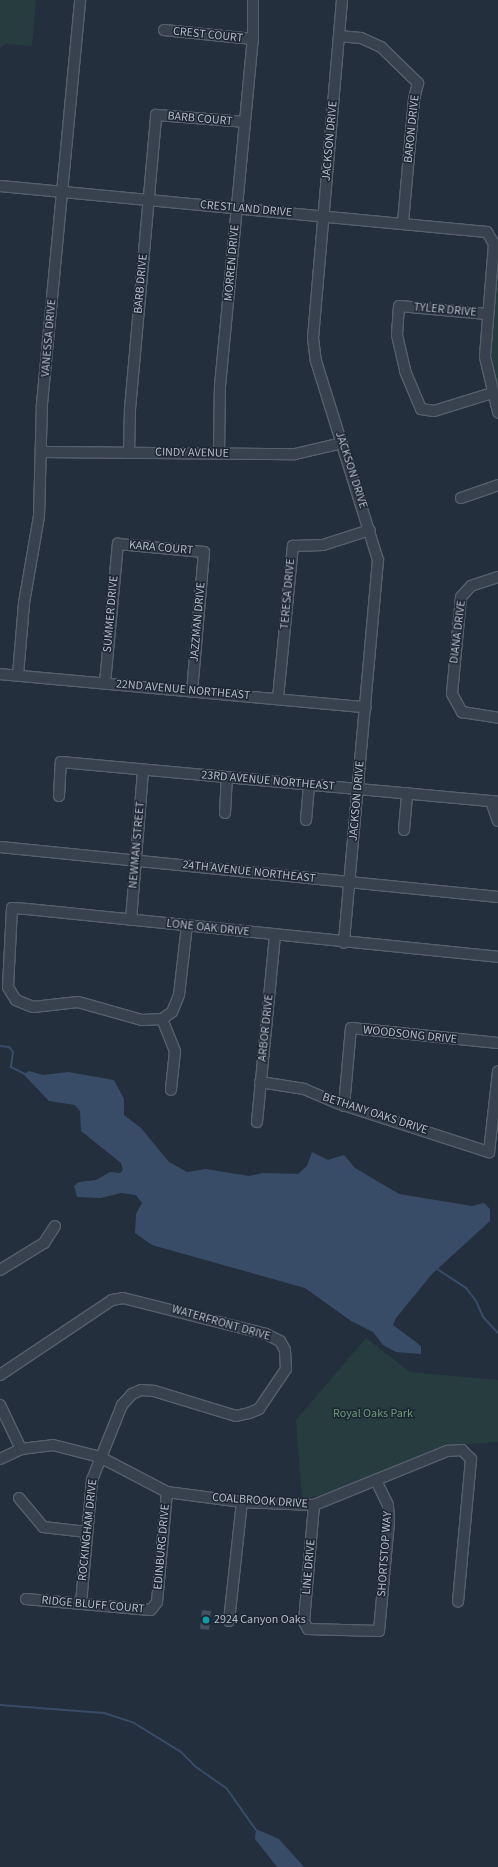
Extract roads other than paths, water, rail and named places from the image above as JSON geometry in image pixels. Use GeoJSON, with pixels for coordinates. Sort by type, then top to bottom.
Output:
{"type":"FeatureCollection","features":[{"type":"Feature","properties":{"kind":"street","name":"VANESSA DRIVE"},"geometry":{"type":"LineString","coordinates":[[18,675],[25,596],[39,516],[42,404],[80,0]]}},
{"type":"Feature","properties":{"kind":"street","name":"MORREN DRIVE"},"geometry":{"type":"LineString","coordinates":[[219,454],[220,386],[253,39],[253,0]]}},
{"type":"Feature","properties":{"kind":"street","name":"JACKSON DRIVE"},"geometry":{"type":"LineString","coordinates":[[342,0],[313,338],[316,361],[370,530],[378,568],[366,708],[357,789],[351,882],[344,942]]}},
{"type":"Feature","properties":{"kind":"street","name":"CREST COURT"},"geometry":{"type":"LineString","coordinates":[[164,30],[253,39]]}},
{"type":"Feature","properties":{"kind":"street","name":"BARON DRIVE"},"geometry":{"type":"LineString","coordinates":[[339,36],[361,38],[381,47],[418,83],[414,100],[403,223]]}},
{"type":"Feature","properties":{"kind":"street","name":"BARB COURT"},"geometry":{"type":"LineString","coordinates":[[156,115],[245,122]]}},
{"type":"Feature","properties":{"kind":"street","name":"BARB DRIVE"},"geometry":{"type":"LineString","coordinates":[[130,453],[130,409],[156,115]]}},
{"type":"Feature","properties":{"kind":"street","name":"CRESTLAND DRIVE"},"geometry":{"type":"LineString","coordinates":[[0,186],[476,229],[491,235],[494,244],[487,314]]}},
{"type":"Feature","properties":{"kind":"street","name":"TYLER DRIVE"},"geometry":{"type":"LineString","coordinates":[[487,314],[399,306],[397,335],[400,355],[418,406],[429,412],[492,393]]}},
{"type":"Feature","properties":{"kind":"street"},"geometry":{"type":"LineString","coordinates":[[487,314],[485,357],[492,393],[498,412]]}},
{"type":"Feature","properties":{"kind":"street","name":"CINDY AVENUE"},"geometry":{"type":"LineString","coordinates":[[41,452],[219,454],[306,453],[342,443]]}},
{"type":"Feature","properties":{"kind":"street"},"geometry":{"type":"LineString","coordinates":[[461,498],[498,485]]}},
{"type":"Feature","properties":{"kind":"street","name":"TERESA DRIVE"},"geometry":{"type":"LineString","coordinates":[[278,698],[293,546],[323,545],[370,530]]}},
{"type":"Feature","properties":{"kind":"street","name":"KARA COURT"},"geometry":{"type":"LineString","coordinates":[[118,544],[204,552]]}},
{"type":"Feature","properties":{"kind":"street","name":"SUMMER DRIVE"},"geometry":{"type":"LineString","coordinates":[[105,683],[118,544]]}},
{"type":"Feature","properties":{"kind":"street","name":"JAZZMAN DRIVE"},"geometry":{"type":"LineString","coordinates":[[192,691],[204,552]]}},
{"type":"Feature","properties":{"kind":"street","name":"DIANA DRIVE"},"geometry":{"type":"LineString","coordinates":[[498,577],[471,586],[460,602],[452,694],[458,708],[467,714],[498,718]]}},
{"type":"Feature","properties":{"kind":"street","name":"22ND AVENUE NORTHEAST"},"geometry":{"type":"LineString","coordinates":[[0,674],[278,698],[366,708]]}},
{"type":"Feature","properties":{"kind":"street","name":"23RD AVENUE NORTHEAST"},"geometry":{"type":"LineString","coordinates":[[59,796],[61,762],[495,801]]}},
{"type":"Feature","properties":{"kind":"street","name":"NEWMAN STREET"},"geometry":{"type":"LineString","coordinates":[[131,920],[144,770]]}},
{"type":"Feature","properties":{"kind":"street"},"geometry":{"type":"LineString","coordinates":[[225,813],[228,778]]}},
{"type":"Feature","properties":{"kind":"street"},"geometry":{"type":"LineString","coordinates":[[306,820],[309,785]]}},
{"type":"Feature","properties":{"kind":"street"},"geometry":{"type":"LineString","coordinates":[[404,830],[407,793]]}},
{"type":"Feature","properties":{"kind":"street"},"geometry":{"type":"LineString","coordinates":[[495,801],[498,821]]}},
{"type":"Feature","properties":{"kind":"street","name":"24TH AVENUE NORTHEAST"},"geometry":{"type":"LineString","coordinates":[[0,847],[498,897]]}},
{"type":"Feature","properties":{"kind":"street","name":"LONE OAK DRIVE"},"geometry":{"type":"LineString","coordinates":[[162,1019],[142,1020],[78,1002],[33,1007],[16,1000],[8,987],[6,977],[12,908],[498,957]]}},
{"type":"Feature","properties":{"kind":"street"},"geometry":{"type":"LineString","coordinates":[[172,1090],[175,1051],[162,1019],[172,1012],[179,995],[187,925]]}},
{"type":"Feature","properties":{"kind":"street","name":"ARBOR DRIVE"},"geometry":{"type":"LineString","coordinates":[[257,1122],[275,934]]}},
{"type":"Feature","properties":{"kind":"street","name":"WOODSONG DRIVE"},"geometry":{"type":"LineString","coordinates":[[344,1106],[351,1028],[498,1043]]}},
{"type":"Feature","properties":{"kind":"street","name":"BETHANY OAKS DRIVE"},"geometry":{"type":"LineString","coordinates":[[260,1082],[304,1089],[344,1106],[489,1152],[498,1072]]}},
{"type":"Feature","properties":{"kind":"street"},"geometry":{"type":"LineString","coordinates":[[0,1270],[44,1243],[55,1226]]}},
{"type":"Feature","properties":{"kind":"street","name":"WATERFRONT DRIVE"},"geometry":{"type":"LineString","coordinates":[[0,1375],[112,1300],[123,1298],[266,1334],[280,1341],[285,1350],[286,1369],[259,1409],[249,1414],[236,1416],[154,1391],[141,1390],[132,1394],[122,1405],[100,1457]]}},
{"type":"Feature","properties":{"kind":"street"},"geometry":{"type":"LineString","coordinates":[[0,1404],[21,1449]]}},
{"type":"Feature","properties":{"kind":"street","name":"COALBROOK DRIVE"},"geometry":{"type":"LineString","coordinates":[[0,1459],[21,1449],[53,1445],[100,1457],[167,1492],[242,1502],[314,1505],[447,1451],[468,1453],[471,1459],[458,1601]]}},
{"type":"Feature","properties":{"kind":"street","name":"ROCKINGHAM DRIVE"},"geometry":{"type":"LineString","coordinates":[[81,1604],[92,1480],[100,1457]]}},
{"type":"Feature","properties":{"kind":"street","name":"SHORTSTOP WAY"},"geometry":{"type":"LineString","coordinates":[[376,1480],[388,1506],[389,1521],[379,1632]]}},
{"type":"Feature","properties":{"kind":"street","name":"EDINBURG DRIVE"},"geometry":{"type":"LineString","coordinates":[[157,1602],[167,1492]]}},
{"type":"Feature","properties":{"kind":"street"},"geometry":{"type":"LineString","coordinates":[[19,1498],[43,1527],[87,1532]]}},
{"type":"Feature","properties":{"kind":"street"},"geometry":{"type":"LineString","coordinates":[[229,1621],[242,1502]]}},
{"type":"Feature","properties":{"kind":"street","name":"LINE DRIVE"},"geometry":{"type":"LineString","coordinates":[[314,1505],[304,1622],[308,1629],[379,1632]]}},
{"type":"Feature","properties":{"kind":"street","name":"RIDGE BLUFF COURT"},"geometry":{"type":"LineString","coordinates":[[26,1599],[151,1610],[157,1602]]}},
{"type":"Feature","properties":{"kind":"water"},"geometry":{"type":"Polygon","coordinates":[[[29,1071],[43,1075],[68,1072],[114,1080],[124,1099],[124,1115],[141,1128],[169,1162],[187,1172],[206,1169],[249,1176],[263,1173],[298,1174],[307,1166],[312,1152],[328,1160],[344,1155],[355,1168],[399,1194],[472,1206],[484,1203],[490,1209],[490,1221],[432,1274],[396,1318],[393,1325],[421,1346],[421,1354],[396,1352],[383,1345],[373,1332],[351,1321],[305,1288],[152,1245],[135,1233],[136,1214],[142,1203],[136,1195],[121,1193],[101,1198],[77,1197],[74,1186],[79,1182],[96,1180],[110,1172],[120,1173],[123,1170],[121,1163],[81,1131],[80,1111],[75,1105],[49,1101],[24,1074],[29,1071]]]}},
{"type":"Feature","properties":{"kind":"water"},"geometry":{"type":"Polygon","coordinates":[[[256,1829],[279,1839],[304,1867],[277,1867],[255,1839],[256,1829]]]}},
{"type":"Feature","properties":{"kind":"waterway"},"geometry":{"type":"LineString","coordinates":[[0,1046],[9,1047],[13,1052],[11,1067],[25,1074]]}},
{"type":"Feature","properties":{"kind":"waterway"},"geometry":{"type":"LineString","coordinates":[[437,1269],[466,1288],[476,1301],[483,1317],[498,1333]]}},
{"type":"Feature","properties":{"kind":"waterway"},"geometry":{"type":"LineString","coordinates":[[0,1705],[104,1713],[134,1723],[181,1752],[196,1767],[227,1789],[256,1830]]}},
{"type":"Feature","properties":{"kind":"place","name":"2924 Canyon Oaks"},"geometry":{"type":"Point","coordinates":[206,1620]}},
{"type":"Feature","properties":{"kind":"park label","name":"Royal Oaks Park"},"geometry":{"type":"Point","coordinates":[373,1414]}}]}
